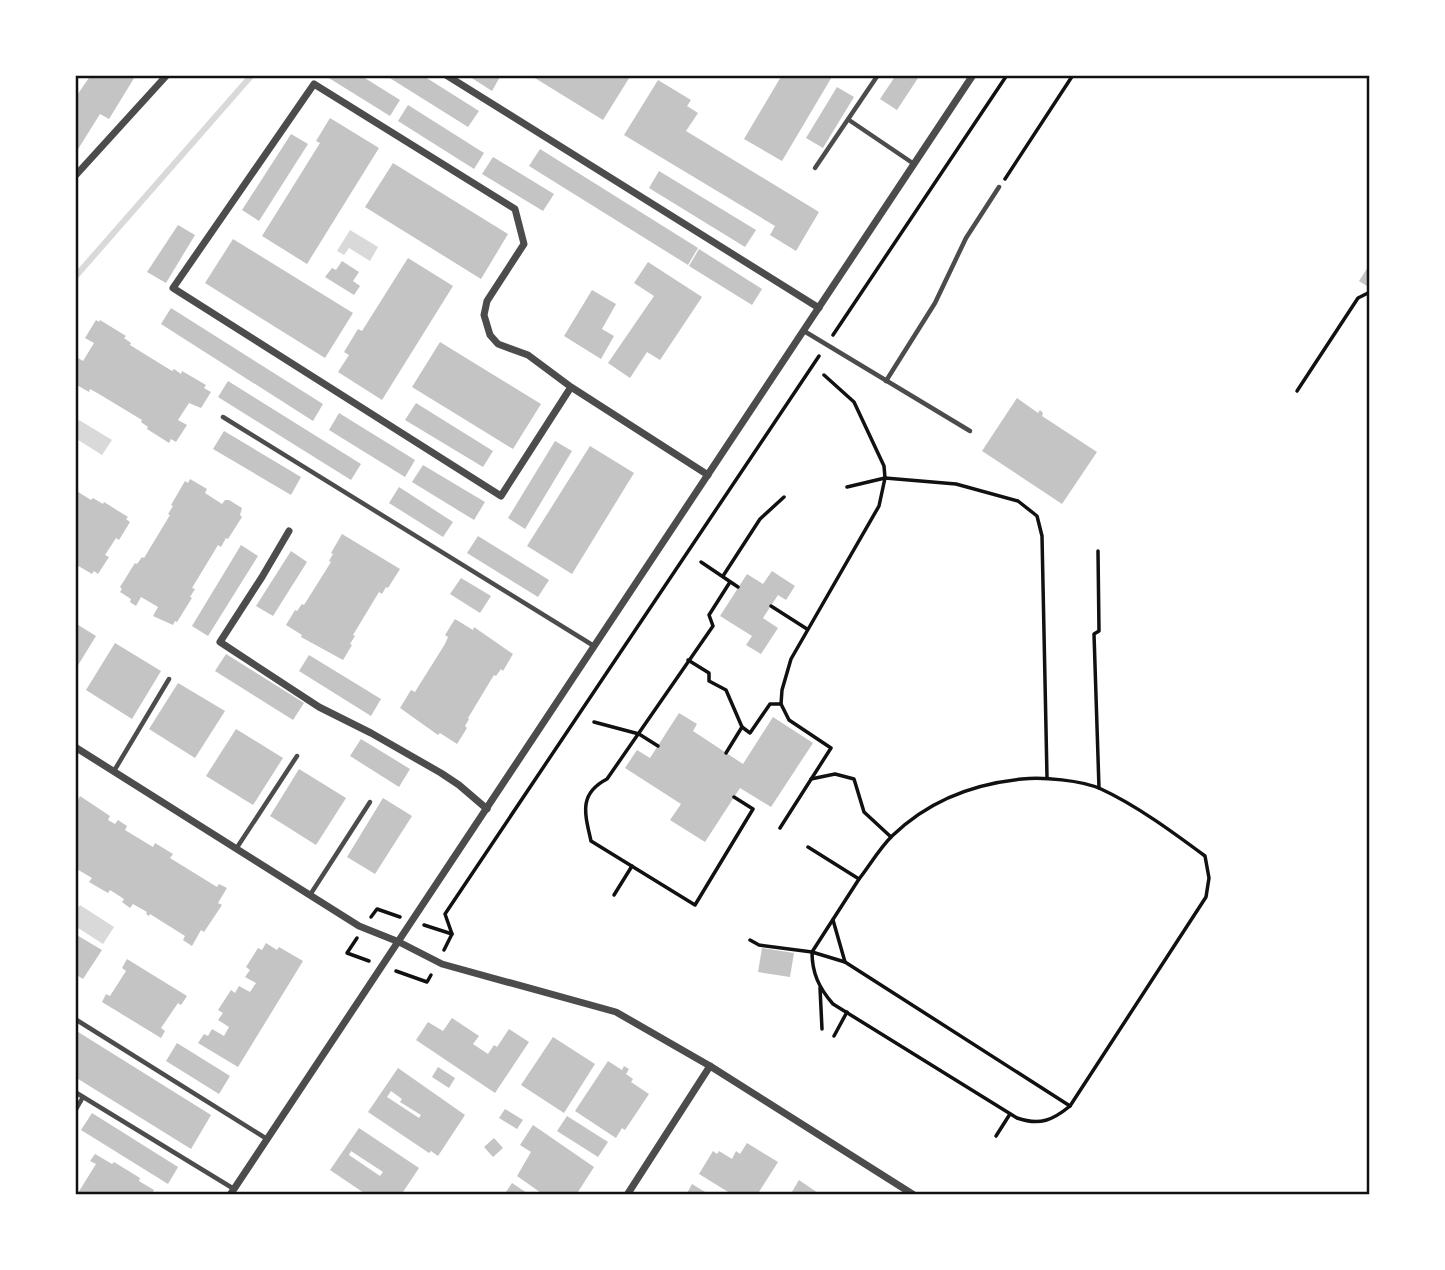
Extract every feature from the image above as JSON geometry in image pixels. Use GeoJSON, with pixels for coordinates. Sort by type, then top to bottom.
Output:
{"type":"FeatureCollection","features":[{"type":"Feature","properties":{"kind":"street"},"geometry":{"type":"LineString","coordinates":[[75,176],[167,75]]}},
{"type":"Feature","properties":{"kind":"street"},"geometry":{"type":"LineString","coordinates":[[446,75],[818,308]]}},
{"type":"Feature","properties":{"kind":"street"},"geometry":{"type":"LineString","coordinates":[[232,1192],[973,75]]}},
{"type":"Feature","properties":{"kind":"street"},"geometry":{"type":"LineString","coordinates":[[571,387],[501,496],[173,288],[314,84],[515,209],[524,244],[487,301],[484,316],[490,335],[498,344],[528,355],[571,387],[708,475]]}},
{"type":"Feature","properties":{"kind":"street"},"geometry":{"type":"LineString","coordinates":[[289,531],[220,642],[319,707],[441,773],[487,809]]}},
{"type":"Feature","properties":{"kind":"street"},"geometry":{"type":"LineString","coordinates":[[75,747],[359,926],[443,964],[615,1012],[710,1066],[914,1195]]}},
{"type":"Feature","properties":{"kind":"street"},"geometry":{"type":"LineString","coordinates":[[627,1195],[710,1066]]}},
{"type":"Feature","properties":{"kind":"lane"},"geometry":{"type":"LineString","coordinates":[[815,168],[878,75]]}},
{"type":"Feature","properties":{"kind":"lane"},"geometry":{"type":"LineString","coordinates":[[849,120],[914,164]]}},
{"type":"Feature","properties":{"kind":"lane"},"geometry":{"type":"LineString","coordinates":[[886,381],[935,303],[966,238],[999,187]]}},
{"type":"Feature","properties":{"kind":"lane"},"geometry":{"type":"LineString","coordinates":[[804,331],[970,430]]}},
{"type":"Feature","properties":{"kind":"lane"},"geometry":{"type":"LineString","coordinates":[[223,417],[594,646]]}},
{"type":"Feature","properties":{"kind":"lane"},"geometry":{"type":"LineString","coordinates":[[114,771],[169,679]]}},
{"type":"Feature","properties":{"kind":"lane"},"geometry":{"type":"LineString","coordinates":[[236,849],[296,756]]}},
{"type":"Feature","properties":{"kind":"lane"},"geometry":{"type":"LineString","coordinates":[[310,895],[370,802]]}},
{"type":"Feature","properties":{"kind":"lane"},"geometry":{"type":"LineString","coordinates":[[75,1019],[267,1139]]}},
{"type":"Feature","properties":{"kind":"lane"},"geometry":{"type":"LineString","coordinates":[[75,1092],[232,1192]]}},
{"type":"Feature","properties":{"kind":"lane"},"geometry":{"type":"LineString","coordinates":[[75,1111],[83,1097]]}},
{"type":"Feature","properties":{"kind":"path"},"geometry":{"type":"LineString","coordinates":[[452,934],[445,914],[1007,75]]}},
{"type":"Feature","properties":{"kind":"path"},"geometry":{"type":"LineString","coordinates":[[999,187],[1073,75]]}},
{"type":"Feature","properties":{"kind":"path"},"geometry":{"type":"LineString","coordinates":[[1297,391],[1358,298],[1370,292]]}},
{"type":"Feature","properties":{"kind":"path"},"geometry":{"type":"LineString","coordinates":[[780,828],[831,748],[789,720],[781,704],[786,674],[807,629],[879,506],[885,478],[884,466],[854,402],[824,375]]}},
{"type":"Feature","properties":{"kind":"path"},"geometry":{"type":"LineString","coordinates":[[846,486],[885,478],[956,484],[1017,501],[1037,516],[1042,536],[1047,777]]}},
{"type":"Feature","properties":{"kind":"path"},"geometry":{"type":"LineString","coordinates":[[723,576],[760,519],[784,497]]}},
{"type":"Feature","properties":{"kind":"path"},"geometry":{"type":"LineString","coordinates":[[1098,551],[1099,632],[1094,634],[1099,788]]}},
{"type":"Feature","properties":{"kind":"path"},"geometry":{"type":"LineString","coordinates":[[701,562],[738,587]]}},
{"type":"Feature","properties":{"kind":"path"},"geometry":{"type":"LineString","coordinates":[[730,582],[709,615],[713,626],[607,779],[597,784],[587,797],[584,810],[591,841],[695,905],[754,809],[734,797]]}},
{"type":"Feature","properties":{"kind":"path"},"geometry":{"type":"LineString","coordinates":[[771,606],[807,629]]}},
{"type":"Feature","properties":{"kind":"path"},"geometry":{"type":"LineString","coordinates":[[688,660],[709,673],[709,681],[726,690],[742,727],[750,733],[770,705],[781,704]]}},
{"type":"Feature","properties":{"kind":"path"},"geometry":{"type":"LineString","coordinates":[[594,722],[639,734],[658,746]]}},
{"type":"Feature","properties":{"kind":"path"},"geometry":{"type":"LineString","coordinates":[[726,753],[742,727]]}},
{"type":"Feature","properties":{"kind":"path"},"geometry":{"type":"LineString","coordinates":[[811,779],[835,774],[854,779],[864,812],[891,837]]}},
{"type":"Feature","properties":{"kind":"path"},"geometry":{"type":"LineString","coordinates":[[1047,777],[1099,788],[1205,856],[1209,878],[1206,897],[1070,1106],[1053,1119],[1028,1122],[1010,1114],[833,1004],[812,970],[812,952],[859,879],[891,837],[936,802],[964,790],[994,782],[1047,777]]}},
{"type":"Feature","properties":{"kind":"path"},"geometry":{"type":"LineString","coordinates":[[808,847],[859,879]]}},
{"type":"Feature","properties":{"kind":"path"},"geometry":{"type":"LineString","coordinates":[[614,895],[632,866]]}},
{"type":"Feature","properties":{"kind":"path"},"geometry":{"type":"LineString","coordinates":[[833,920],[845,962]]}},
{"type":"Feature","properties":{"kind":"path"},"geometry":{"type":"LineString","coordinates":[[750,940],[759,945],[812,952],[845,962],[1070,1106]]}},
{"type":"Feature","properties":{"kind":"path"},"geometry":{"type":"LineString","coordinates":[[820,986],[822,1029]]}},
{"type":"Feature","properties":{"kind":"path"},"geometry":{"type":"LineString","coordinates":[[834,1036],[847,1012]]}},
{"type":"Feature","properties":{"kind":"path"},"geometry":{"type":"LineString","coordinates":[[996,1136],[1010,1114]]}},
{"type":"Feature","properties":{"kind":"shaded area"},"geometry":{"type":"Polygon","coordinates":[[[350,230],[378,247],[370,261],[349,248],[344,255],[337,251],[350,230]]]}},
{"type":"Feature","properties":{"kind":"shaded area"},"geometry":{"type":"Polygon","coordinates":[[[79,420],[112,440],[102,455],[75,438],[75,426],[79,420]]]}},
{"type":"Feature","properties":{"kind":"shaded area"},"geometry":{"type":"Polygon","coordinates":[[[80,905],[114,927],[103,944],[75,926],[75,912],[80,905]]]}},
{"type":"Feature","properties":{"kind":"building"},"geometry":{"type":"Polygon","coordinates":[[[91,75],[136,75],[109,119],[100,114],[75,154],[75,98],[91,75]]]}},
{"type":"Feature","properties":{"kind":"building"},"geometry":{"type":"Polygon","coordinates":[[[324,75],[360,75],[400,100],[390,116],[324,75]]]}},
{"type":"Feature","properties":{"kind":"building"},"geometry":{"type":"Polygon","coordinates":[[[385,75],[422,75],[479,111],[468,127],[385,75]]]}},
{"type":"Feature","properties":{"kind":"building"},"geometry":{"type":"Polygon","coordinates":[[[467,75],[501,75],[492,91],[467,75]]]}},
{"type":"Feature","properties":{"kind":"building"},"geometry":{"type":"Polygon","coordinates":[[[530,75],[631,75],[603,120],[530,75]]]}},
{"type":"Feature","properties":{"kind":"building"},"geometry":{"type":"Polygon","coordinates":[[[782,75],[833,75],[782,161],[744,139],[782,75]]]}},
{"type":"Feature","properties":{"kind":"building"},"geometry":{"type":"Polygon","coordinates":[[[896,75],[920,75],[897,110],[880,99],[896,75]]]}},
{"type":"Feature","properties":{"kind":"building"},"geometry":{"type":"Polygon","coordinates":[[[658,80],[691,100],[687,106],[698,113],[686,131],[819,212],[796,251],[770,235],[775,226],[624,135],[658,80]]]}},
{"type":"Feature","properties":{"kind":"building"},"geometry":{"type":"Polygon","coordinates":[[[837,87],[854,97],[823,148],[806,138],[837,87]]]}},
{"type":"Feature","properties":{"kind":"building"},"geometry":{"type":"Polygon","coordinates":[[[408,105],[484,153],[474,169],[398,121],[408,105]]]}},
{"type":"Feature","properties":{"kind":"building"},"geometry":{"type":"Polygon","coordinates":[[[330,118],[379,148],[307,264],[262,236],[320,143],[316,141],[330,118]]]}},
{"type":"Feature","properties":{"kind":"building"},"geometry":{"type":"Polygon","coordinates":[[[291,134],[308,144],[259,221],[242,210],[291,134]]]}},
{"type":"Feature","properties":{"kind":"building"},"geometry":{"type":"Polygon","coordinates":[[[540,149],[698,248],[688,265],[529,166],[540,149]]]}},
{"type":"Feature","properties":{"kind":"building"},"geometry":{"type":"Polygon","coordinates":[[[493,157],[554,194],[543,211],[482,174],[493,157]]]}},
{"type":"Feature","properties":{"kind":"building"},"geometry":{"type":"Polygon","coordinates":[[[393,163],[508,234],[481,279],[365,207],[393,163]]]}},
{"type":"Feature","properties":{"kind":"building"},"geometry":{"type":"Polygon","coordinates":[[[659,171],[756,230],[745,247],[649,188],[659,171]]]}},
{"type":"Feature","properties":{"kind":"building"},"geometry":{"type":"Polygon","coordinates":[[[178,225],[195,235],[166,283],[147,272],[178,225]]]}},
{"type":"Feature","properties":{"kind":"building"},"geometry":{"type":"Polygon","coordinates":[[[233,239],[353,313],[325,358],[205,283],[233,239]]]}},
{"type":"Feature","properties":{"kind":"building"},"geometry":{"type":"Polygon","coordinates":[[[699,249],[762,289],[752,305],[689,266],[699,249]]]}},
{"type":"Feature","properties":{"kind":"building"},"geometry":{"type":"Polygon","coordinates":[[[408,258],[453,286],[382,400],[338,372],[349,355],[344,352],[358,329],[362,331],[408,258]]]}},
{"type":"Feature","properties":{"kind":"building"},"geometry":{"type":"Polygon","coordinates":[[[342,261],[359,272],[353,281],[360,286],[354,295],[325,277],[332,268],[336,270],[342,261]]]}},
{"type":"Feature","properties":{"kind":"building"},"geometry":{"type":"Polygon","coordinates":[[[648,262],[702,297],[660,360],[647,352],[630,378],[608,363],[654,296],[634,283],[648,262]]]}},
{"type":"Feature","properties":{"kind":"building"},"geometry":{"type":"Polygon","coordinates":[[[1370,264],[1370,288],[1359,281],[1370,264]]]}},
{"type":"Feature","properties":{"kind":"building"},"geometry":{"type":"Polygon","coordinates":[[[592,290],[616,304],[602,329],[614,336],[601,359],[564,336],[592,290]]]}},
{"type":"Feature","properties":{"kind":"building"},"geometry":{"type":"Polygon","coordinates":[[[171,308],[323,404],[313,421],[161,324],[171,308]]]}},
{"type":"Feature","properties":{"kind":"building"},"geometry":{"type":"Polygon","coordinates":[[[96,320],[126,336],[124,338],[130,345],[172,371],[174,369],[181,374],[182,371],[206,385],[204,388],[211,392],[201,408],[189,403],[178,420],[187,425],[176,442],[171,439],[169,443],[147,429],[142,420],[90,389],[89,392],[75,384],[75,356],[83,361],[94,343],[85,338],[96,320]]]}},
{"type":"Feature","properties":{"kind":"building"},"geometry":{"type":"Polygon","coordinates":[[[440,342],[541,404],[513,449],[412,387],[440,342]]]}},
{"type":"Feature","properties":{"kind":"building"},"geometry":{"type":"Polygon","coordinates":[[[228,381],[361,464],[351,480],[218,397],[228,381]]]}},
{"type":"Feature","properties":{"kind":"building"},"geometry":{"type":"Polygon","coordinates":[[[1017,398],[1038,413],[1040,410],[1042,416],[1097,452],[1062,504],[982,451],[1017,398]]]}},
{"type":"Feature","properties":{"kind":"building"},"geometry":{"type":"Polygon","coordinates":[[[416,403],[493,451],[483,467],[405,420],[416,403]]]}},
{"type":"Feature","properties":{"kind":"building"},"geometry":{"type":"Polygon","coordinates":[[[339,413],[415,460],[405,477],[329,430],[339,413]]]}},
{"type":"Feature","properties":{"kind":"building"},"geometry":{"type":"Polygon","coordinates":[[[224,431],[301,477],[291,495],[213,449],[224,431]]]}},
{"type":"Feature","properties":{"kind":"building"},"geometry":{"type":"Polygon","coordinates":[[[555,441],[572,451],[525,529],[508,518],[555,441]]]}},
{"type":"Feature","properties":{"kind":"building"},"geometry":{"type":"Polygon","coordinates":[[[590,446],[634,473],[572,574],[527,546],[590,446]]]}},
{"type":"Feature","properties":{"kind":"building"},"geometry":{"type":"Polygon","coordinates":[[[423,465],[485,502],[474,520],[412,482],[423,465]]]}},
{"type":"Feature","properties":{"kind":"building"},"geometry":{"type":"Polygon","coordinates":[[[190,479],[207,489],[205,493],[222,504],[229,500],[242,508],[242,517],[228,539],[226,538],[221,547],[218,545],[192,588],[195,589],[190,597],[192,598],[173,625],[153,616],[158,607],[141,597],[136,606],[130,602],[131,599],[120,592],[120,587],[135,563],[144,558],[170,515],[171,505],[185,481],[188,483],[190,479]]]}},
{"type":"Feature","properties":{"kind":"building"},"geometry":{"type":"Polygon","coordinates":[[[399,487],[453,522],[443,537],[389,503],[399,487]]]}},
{"type":"Feature","properties":{"kind":"building"},"geometry":{"type":"Polygon","coordinates":[[[75,490],[91,500],[93,498],[103,504],[104,502],[128,517],[126,519],[130,522],[119,540],[116,538],[105,555],[109,557],[98,574],[94,571],[92,574],[75,564],[75,490]]]}},
{"type":"Feature","properties":{"kind":"building"},"geometry":{"type":"Polygon","coordinates":[[[342,534],[400,569],[388,588],[386,587],[382,594],[379,592],[353,635],[352,645],[343,660],[301,637],[302,635],[286,625],[295,610],[304,605],[331,562],[331,553],[342,534]]]}},
{"type":"Feature","properties":{"kind":"building"},"geometry":{"type":"Polygon","coordinates":[[[478,536],[549,580],[538,597],[467,553],[478,536]]]}},
{"type":"Feature","properties":{"kind":"building"},"geometry":{"type":"Polygon","coordinates":[[[241,545],[258,556],[208,636],[192,626],[241,545]]]}},
{"type":"Feature","properties":{"kind":"building"},"geometry":{"type":"Polygon","coordinates":[[[291,551],[307,562],[273,616],[256,606],[291,551]]]}},
{"type":"Feature","properties":{"kind":"building"},"geometry":{"type":"Polygon","coordinates":[[[772,571],[795,586],[786,600],[778,595],[763,618],[778,628],[761,654],[746,645],[752,636],[720,616],[747,574],[763,584],[772,571]]]}},
{"type":"Feature","properties":{"kind":"building"},"geometry":{"type":"Polygon","coordinates":[[[461,578],[491,596],[480,613],[450,594],[461,578]]]}},
{"type":"Feature","properties":{"kind":"building"},"geometry":{"type":"Polygon","coordinates":[[[455,619],[473,630],[474,627],[513,654],[503,671],[501,669],[494,675],[468,718],[465,726],[467,728],[457,744],[440,733],[438,735],[400,708],[411,690],[415,692],[445,644],[448,637],[445,635],[455,619]]]}},
{"type":"Feature","properties":{"kind":"building"},"geometry":{"type":"Polygon","coordinates":[[[75,623],[96,636],[75,670],[75,623]]]}},
{"type":"Feature","properties":{"kind":"building"},"geometry":{"type":"Polygon","coordinates":[[[115,643],[161,671],[132,719],[86,690],[115,643]]]}},
{"type":"Feature","properties":{"kind":"building"},"geometry":{"type":"Polygon","coordinates":[[[226,654],[304,703],[293,720],[215,671],[226,654]]]}},
{"type":"Feature","properties":{"kind":"building"},"geometry":{"type":"Polygon","coordinates":[[[309,655],[381,699],[371,716],[299,671],[309,655]]]}},
{"type":"Feature","properties":{"kind":"building"},"geometry":{"type":"Polygon","coordinates":[[[178,683],[225,711],[195,758],[149,729],[178,683]]]}},
{"type":"Feature","properties":{"kind":"building"},"geometry":{"type":"Polygon","coordinates":[[[679,713],[697,724],[693,731],[743,764],[773,717],[813,743],[771,807],[740,788],[705,842],[670,820],[681,804],[625,768],[637,750],[650,758],[679,713]]]}},
{"type":"Feature","properties":{"kind":"building"},"geometry":{"type":"Polygon","coordinates":[[[236,729],[283,758],[253,805],[206,776],[236,729]]]}},
{"type":"Feature","properties":{"kind":"building"},"geometry":{"type":"Polygon","coordinates":[[[361,739],[410,769],[399,787],[350,756],[361,739]]]}},
{"type":"Feature","properties":{"kind":"building"},"geometry":{"type":"Polygon","coordinates":[[[299,769],[346,798],[316,845],[270,816],[299,769]]]}},
{"type":"Feature","properties":{"kind":"building"},"geometry":{"type":"Polygon","coordinates":[[[80,796],[110,816],[108,820],[115,824],[118,820],[127,826],[125,830],[153,847],[155,843],[173,854],[170,858],[217,887],[219,884],[227,888],[218,903],[222,905],[204,932],[201,930],[192,946],[183,940],[185,936],[133,904],[130,908],[122,902],[124,899],[89,882],[92,878],[75,868],[75,799],[78,800],[80,796]]]}},
{"type":"Feature","properties":{"kind":"building"},"geometry":{"type":"Polygon","coordinates":[[[383,798],[412,816],[375,874],[347,857],[383,798]]]}},
{"type":"Feature","properties":{"kind":"building"},"geometry":{"type":"Polygon","coordinates":[[[75,934],[102,950],[83,979],[75,974],[75,934]]]}},
{"type":"Feature","properties":{"kind":"building"},"geometry":{"type":"Polygon","coordinates":[[[266,943],[303,961],[238,1067],[198,1043],[204,1034],[208,1036],[212,1029],[224,1036],[229,1027],[218,1020],[223,1013],[218,1010],[231,990],[235,993],[239,986],[250,992],[256,983],[245,977],[250,970],[246,967],[258,948],[262,950],[266,943]]]}},
{"type":"Feature","properties":{"kind":"building"},"geometry":{"type":"Polygon","coordinates":[[[762,948],[794,953],[790,977],[758,972],[762,948]]]}},
{"type":"Feature","properties":{"kind":"building"},"geometry":{"type":"Polygon","coordinates":[[[127,959],[187,996],[181,1005],[178,1003],[161,1028],[165,1031],[161,1038],[102,1002],[106,994],[110,996],[126,971],[122,968],[127,959]]]}},
{"type":"Feature","properties":{"kind":"building"},"geometry":{"type":"Polygon","coordinates":[[[452,1018],[479,1036],[473,1044],[488,1054],[494,1045],[497,1047],[509,1029],[529,1042],[495,1093],[416,1040],[428,1022],[443,1031],[452,1018]]]}},
{"type":"Feature","properties":{"kind":"building"},"geometry":{"type":"Polygon","coordinates":[[[75,1030],[211,1115],[191,1149],[75,1077],[75,1030]]]}},
{"type":"Feature","properties":{"kind":"building"},"geometry":{"type":"Polygon","coordinates":[[[553,1037],[595,1064],[564,1113],[521,1085],[553,1037]]]}},
{"type":"Feature","properties":{"kind":"building"},"geometry":{"type":"Polygon","coordinates":[[[177,1043],[230,1076],[219,1094],[166,1061],[177,1043]]]}},
{"type":"Feature","properties":{"kind":"building"},"geometry":{"type":"Polygon","coordinates":[[[608,1061],[622,1070],[624,1066],[629,1069],[626,1074],[633,1079],[631,1082],[649,1094],[625,1130],[622,1128],[616,1138],[575,1111],[608,1061]]]}},
{"type":"Feature","properties":{"kind":"building"},"geometry":{"type":"Polygon","coordinates":[[[438,1067],[455,1078],[449,1088],[432,1077],[438,1067]]]}},
{"type":"Feature","properties":{"kind":"building"},"geometry":{"type":"Polygon","coordinates":[[[398,1068],[465,1115],[438,1156],[431,1151],[429,1153],[368,1112],[398,1068]],[[391,1091],[387,1097],[419,1118],[421,1115],[400,1102],[402,1099],[391,1091]]]}},
{"type":"Feature","properties":{"kind":"building"},"geometry":{"type":"Polygon","coordinates":[[[505,1109],[523,1120],[517,1129],[499,1118],[505,1109]]]}},
{"type":"Feature","properties":{"kind":"building"},"geometry":{"type":"Polygon","coordinates":[[[92,1113],[178,1167],[168,1184],[81,1130],[92,1113]]]}},
{"type":"Feature","properties":{"kind":"building"},"geometry":{"type":"Polygon","coordinates":[[[567,1116],[608,1142],[598,1157],[557,1131],[567,1116]]]}},
{"type":"Feature","properties":{"kind":"building"},"geometry":{"type":"Polygon","coordinates":[[[533,1125],[594,1167],[576,1195],[544,1195],[517,1176],[531,1152],[520,1145],[533,1125]]]}},
{"type":"Feature","properties":{"kind":"building"},"geometry":{"type":"Polygon","coordinates":[[[359,1128],[419,1168],[401,1195],[367,1195],[330,1170],[359,1128]],[[351,1151],[349,1155],[380,1176],[383,1172],[351,1151]]]}},
{"type":"Feature","properties":{"kind":"building"},"geometry":{"type":"Polygon","coordinates":[[[494,1138],[503,1148],[493,1157],[484,1147],[494,1138]]]}},
{"type":"Feature","properties":{"kind":"building"},"geometry":{"type":"Polygon","coordinates":[[[747,1143],[778,1162],[757,1195],[733,1195],[699,1174],[713,1151],[717,1154],[719,1151],[732,1159],[736,1151],[740,1154],[747,1143]]]}},
{"type":"Feature","properties":{"kind":"building"},"geometry":{"type":"Polygon","coordinates":[[[95,1154],[140,1178],[139,1181],[154,1190],[151,1195],[75,1195],[75,1191],[78,1193],[96,1164],[90,1161],[95,1154]]]}},
{"type":"Feature","properties":{"kind":"building"},"geometry":{"type":"Polygon","coordinates":[[[799,1180],[821,1195],[790,1195],[799,1180]]]}},
{"type":"Feature","properties":{"kind":"building"},"geometry":{"type":"Polygon","coordinates":[[[512,1183],[530,1195],[504,1195],[512,1183]]]}},
{"type":"Feature","properties":{"kind":"building"},"geometry":{"type":"Polygon","coordinates":[[[692,1184],[710,1195],[686,1195],[692,1184]]]}},
{"type":"Feature","properties":{"kind":"waterway"},"geometry":{"type":"LineString","coordinates":[[75,277],[252,75]]}}]}
